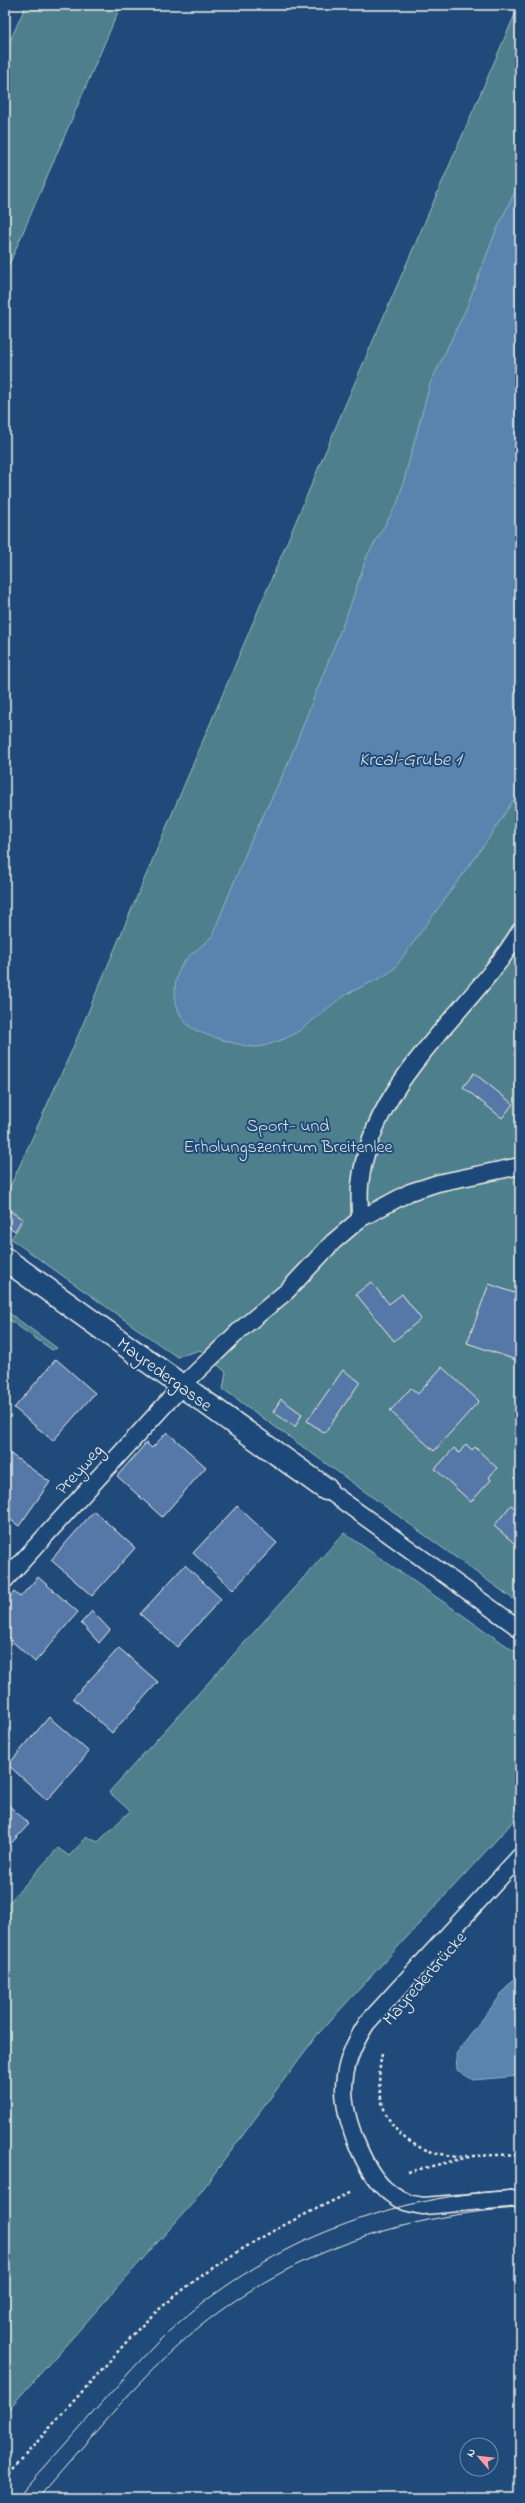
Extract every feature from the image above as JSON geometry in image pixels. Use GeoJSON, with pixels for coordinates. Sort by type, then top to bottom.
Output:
{"type":"FeatureCollection","features":[{"type":"Feature","properties":{"kind":"street","name":"Mayredergasse"},"geometry":{"type":"LineString","coordinates":[[5,1259],[326,1489]]}},
{"type":"Feature","properties":{"kind":"lane"},"geometry":{"type":"LineString","coordinates":[[360,1218],[360,1185],[369,1146],[385,1109],[399,1083],[491,972],[520,931]]}},
{"type":"Feature","properties":{"kind":"lane","name":"Preyweg"},"geometry":{"type":"LineString","coordinates":[[5,1580],[182,1386],[241,1329],[287,1291],[333,1242],[360,1218],[410,1192],[438,1183],[520,1166]]}},
{"type":"Feature","properties":{"kind":"lane"},"geometry":{"type":"LineString","coordinates":[[326,1489],[520,1630]]}},
{"type":"Feature","properties":{"kind":"lane"},"geometry":{"type":"LineString","coordinates":[[520,1856],[367,2023],[351,2053],[344,2088],[349,2120],[366,2162],[377,2180],[393,2196],[409,2204],[423,2206],[520,2198]]}},
{"type":"Feature","properties":{"kind":"path","name":"Mayrederbrücke"},"geometry":{"type":"LineString","coordinates":[[383,2049],[378,2085],[382,2104],[388,2119],[398,2133],[410,2143],[446,2155],[520,2154]]}},
{"type":"Feature","properties":{"kind":"path"},"geometry":{"type":"LineString","coordinates":[[5,2478],[126,2343],[166,2303],[212,2267],[260,2237],[305,2212],[347,2194]]}},
{"type":"Feature","properties":{"kind":"green space"},"geometry":{"type":"Polygon","coordinates":[[[26,5],[121,5],[5,274],[5,52],[26,5]]]}},
{"type":"Feature","properties":{"kind":"green space","name":"Sport- und Erholungszentrum Breitenlee"},"geometry":{"type":"Polygon","coordinates":[[[519,5],[520,1604],[223,1389],[226,1372],[200,1350],[177,1357],[11,1239],[24,1219],[5,1206],[5,1198],[72,1050],[343,410],[519,5]]]}},
{"type":"Feature","properties":{"kind":"green space"},"geometry":{"type":"Polygon","coordinates":[[[5,1310],[57,1348],[52,1350],[5,1317],[5,1310]]]}},
{"type":"Feature","properties":{"kind":"green space"},"geometry":{"type":"Polygon","coordinates":[[[344,1533],[520,1655],[520,1814],[317,2035],[191,2205],[5,2413],[5,1907],[58,1848],[69,1856],[87,1837],[98,1842],[130,1811],[109,1792],[344,1533]]]}},
{"type":"Feature","properties":{"kind":"water","name":"Krcal-Grube 1"},"geometry":{"type":"Polygon","coordinates":[[[520,181],[520,790],[489,838],[394,969],[354,990],[296,1033],[279,1041],[265,1046],[256,1047],[221,1040],[194,1029],[184,1021],[178,1008],[175,994],[178,973],[184,961],[212,936],[250,843],[287,766],[349,609],[367,556],[398,502],[430,384],[466,309],[496,231],[520,181]]]}},
{"type":"Feature","properties":{"kind":"water"},"geometry":{"type":"Polygon","coordinates":[[[520,1970],[520,2076],[473,2080],[457,2070],[456,2054],[520,1970]]]}},
{"type":"Feature","properties":{"kind":"building"},"geometry":{"type":"Polygon","coordinates":[[[474,1073],[513,1104],[502,1118],[463,1087],[474,1073]]]}},
{"type":"Feature","properties":{"kind":"building"},"geometry":{"type":"Polygon","coordinates":[[[5,1208],[22,1219],[15,1231],[5,1225],[5,1208]]]}},
{"type":"Feature","properties":{"kind":"building"},"geometry":{"type":"Polygon","coordinates":[[[371,1282],[389,1304],[402,1294],[421,1319],[394,1341],[356,1294],[371,1282]]]}},
{"type":"Feature","properties":{"kind":"building"},"geometry":{"type":"Polygon","coordinates":[[[489,1284],[520,1295],[519,1361],[467,1343],[489,1284]]]}},
{"type":"Feature","properties":{"kind":"building"},"geometry":{"type":"Polygon","coordinates":[[[56,1359],[95,1393],[53,1441],[14,1408],[56,1359]]]}},
{"type":"Feature","properties":{"kind":"building"},"geometry":{"type":"Polygon","coordinates":[[[442,1367],[479,1401],[434,1451],[390,1411],[411,1388],[418,1394],[442,1367]]]}},
{"type":"Feature","properties":{"kind":"building"},"geometry":{"type":"Polygon","coordinates":[[[343,1370],[360,1382],[325,1433],[307,1421],[343,1370]]]}},
{"type":"Feature","properties":{"kind":"building"},"geometry":{"type":"Polygon","coordinates":[[[281,1399],[302,1414],[295,1427],[273,1412],[281,1399]]]}},
{"type":"Feature","properties":{"kind":"building"},"geometry":{"type":"Polygon","coordinates":[[[167,1432],[206,1467],[162,1517],[117,1476],[146,1443],[152,1448],[167,1432]]]}},
{"type":"Feature","properties":{"kind":"building"},"geometry":{"type":"Polygon","coordinates":[[[466,1444],[472,1450],[475,1447],[497,1468],[489,1477],[491,1480],[471,1502],[435,1469],[454,1448],[459,1453],[466,1444]]]}},
{"type":"Feature","properties":{"kind":"building"},"geometry":{"type":"Polygon","coordinates":[[[5,1450],[50,1482],[19,1526],[5,1516],[5,1450]]]}},
{"type":"Feature","properties":{"kind":"building"},"geometry":{"type":"Polygon","coordinates":[[[511,1505],[520,1512],[520,1548],[494,1526],[511,1505]]]}},
{"type":"Feature","properties":{"kind":"building"},"geometry":{"type":"Polygon","coordinates":[[[237,1506],[277,1543],[233,1590],[193,1553],[237,1506]]]}},
{"type":"Feature","properties":{"kind":"building"},"geometry":{"type":"Polygon","coordinates":[[[94,1511],[135,1548],[92,1596],[51,1560],[94,1511]]]}},
{"type":"Feature","properties":{"kind":"building"},"geometry":{"type":"Polygon","coordinates":[[[185,1565],[221,1599],[177,1647],[140,1614],[185,1565]]]}},
{"type":"Feature","properties":{"kind":"building"},"geometry":{"type":"Polygon","coordinates":[[[38,1577],[78,1612],[35,1662],[5,1635],[5,1603],[14,1592],[20,1597],[38,1577]]]}},
{"type":"Feature","properties":{"kind":"building"},"geometry":{"type":"Polygon","coordinates":[[[92,1611],[110,1630],[99,1643],[81,1623],[92,1611]]]}},
{"type":"Feature","properties":{"kind":"building"},"geometry":{"type":"Polygon","coordinates":[[[119,1648],[158,1682],[112,1733],[73,1698],[119,1648]]]}},
{"type":"Feature","properties":{"kind":"building"},"geometry":{"type":"Polygon","coordinates":[[[5,1682],[11,1688],[5,1695],[5,1682]]]}},
{"type":"Feature","properties":{"kind":"building"},"geometry":{"type":"Polygon","coordinates":[[[49,1717],[89,1752],[47,1800],[8,1765],[49,1717]]]}},
{"type":"Feature","properties":{"kind":"building"},"geometry":{"type":"Polygon","coordinates":[[[5,1802],[29,1824],[5,1850],[5,1802]]]}},
{"type":"Feature","properties":{"kind":"tram line"},"geometry":{"type":"LineString","coordinates":[[17,2498],[141,2359],[159,2341],[177,2324],[214,2295],[253,2269],[294,2246],[337,2227],[381,2212],[426,2201],[473,2194],[520,2190]]}},
{"type":"Feature","properties":{"kind":"tram line"},"geometry":{"type":"LineString","coordinates":[[38,2498],[130,2393],[170,2353],[191,2334],[227,2306],[265,2282],[304,2261],[345,2244],[387,2230],[475,2212],[520,2208]]}}]}
